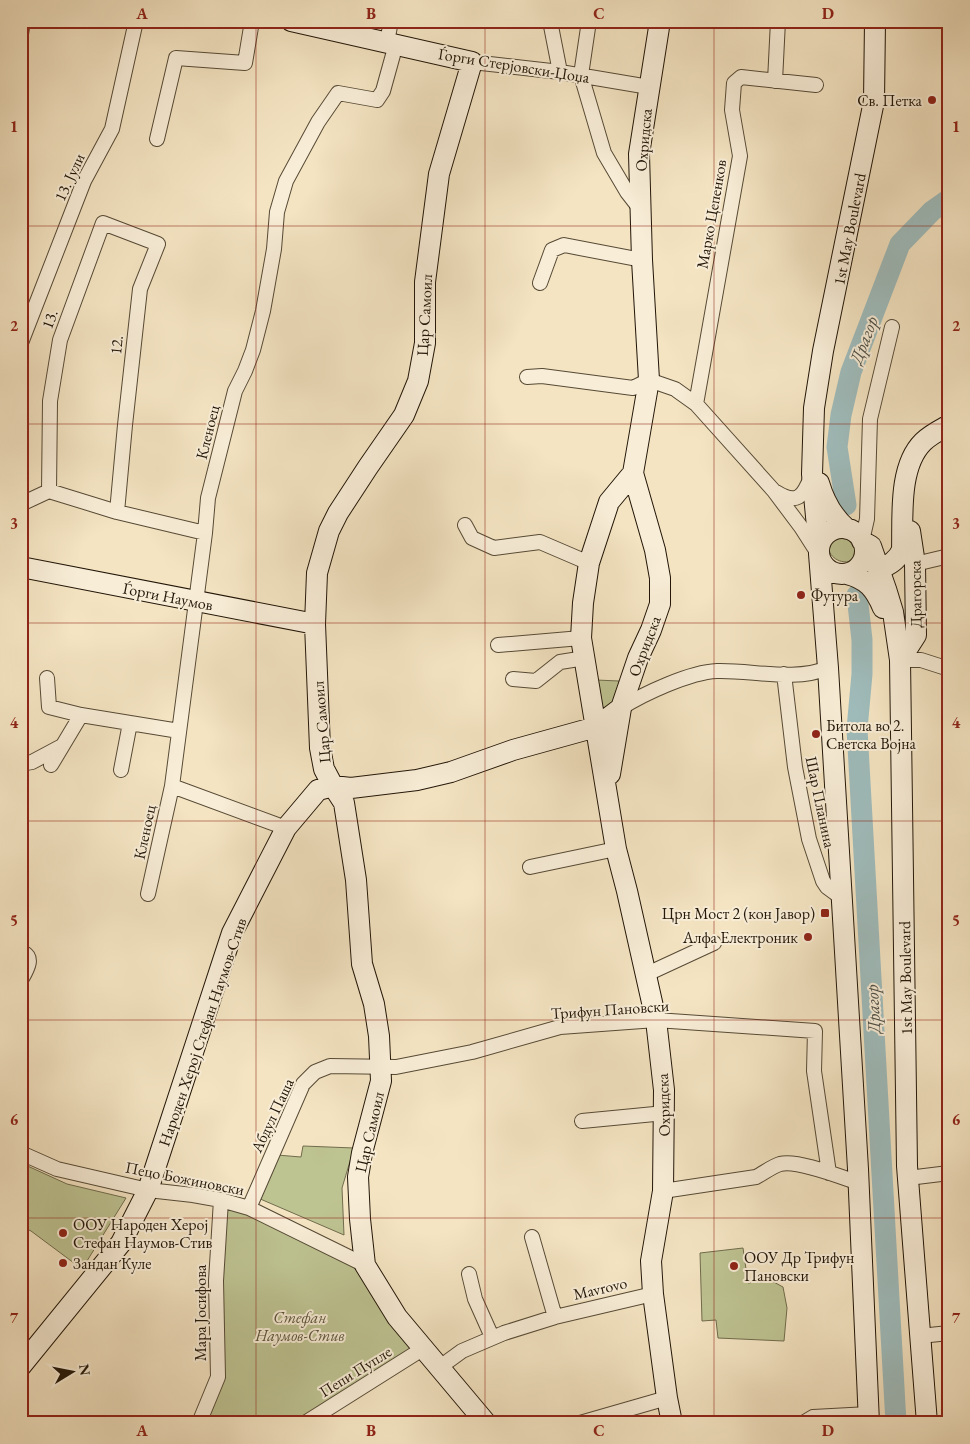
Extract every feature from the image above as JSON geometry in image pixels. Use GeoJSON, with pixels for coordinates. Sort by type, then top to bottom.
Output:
{"type":"FeatureCollection","features":[{"type":"Feature","properties":{"kind":"street"},"geometry":{"type":"LineString","coordinates":[[21,34],[23,21]]}},
{"type":"Feature","properties":{"kind":"street","name":"13. Јули"},"geometry":{"type":"LineString","coordinates":[[21,343],[84,181],[112,129],[136,21]]}},
{"type":"Feature","properties":{"kind":"street"},"geometry":{"type":"LineString","coordinates":[[157,139],[176,58],[244,63],[252,21]]}},
{"type":"Feature","properties":{"kind":"street","name":"Ѓорги Стерјовски-Џоџа"},"geometry":{"type":"LineString","coordinates":[[291,21],[472,62],[560,72],[649,87]]}},
{"type":"Feature","properties":{"kind":"street"},"geometry":{"type":"LineString","coordinates":[[391,21],[391,43]]}},
{"type":"Feature","properties":{"kind":"street"},"geometry":{"type":"LineString","coordinates":[[550,21],[560,72]]}},
{"type":"Feature","properties":{"kind":"street"},"geometry":{"type":"LineString","coordinates":[[589,21],[581,75],[604,152],[627,192],[641,210]]}},
{"type":"Feature","properties":{"kind":"street","name":"Охридска"},"geometry":{"type":"LineString","coordinates":[[607,791],[621,708],[638,658],[657,615],[660,596],[660,578],[655,550],[633,473],[649,380],[642,260],[639,154],[660,21]]}},
{"type":"Feature","properties":{"kind":"street"},"geometry":{"type":"LineString","coordinates":[[775,81],[778,21]]}},
{"type":"Feature","properties":{"kind":"street","name":"1st May Boulevard"},"geometry":{"type":"LineString","coordinates":[[869,1418],[859,1183],[828,668],[812,474],[812,437],[814,408],[823,351],[874,101],[876,31],[874,21]]}},
{"type":"Feature","properties":{"kind":"street","name":"Кленоец"},"geometry":{"type":"LineString","coordinates":[[148,894],[172,786],[208,498],[235,391],[253,350],[263,311],[274,249],[277,212],[286,181],[318,122],[338,93],[377,100],[383,91],[391,43]]}},
{"type":"Feature","properties":{"kind":"street","name":"Цар Самоил"},"geometry":{"type":"LineString","coordinates":[[472,62],[439,174],[425,282],[425,344],[418,381],[404,415],[338,513],[329,531],[317,573],[315,624],[320,748],[324,769],[344,803],[356,880],[362,964],[374,1004],[379,1036],[381,1081],[362,1153],[358,1177],[365,1264],[397,1317],[485,1423]]}},
{"type":"Feature","properties":{"kind":"street","name":"Марко Цепенков"},"geometry":{"type":"LineString","coordinates":[[696,404],[740,156],[732,110],[734,83],[741,77],[816,85]]}},
{"type":"Feature","properties":{"kind":"street","name":"13."},"geometry":{"type":"LineString","coordinates":[[49,491],[50,401],[60,340],[103,223]]}},
{"type":"Feature","properties":{"kind":"street","name":"12."},"geometry":{"type":"LineString","coordinates":[[103,223],[158,244],[140,289],[117,512]]}},
{"type":"Feature","properties":{"kind":"street"},"geometry":{"type":"LineString","coordinates":[[540,283],[552,250],[564,245],[642,260]]}},
{"type":"Feature","properties":{"kind":"street"},"geometry":{"type":"LineString","coordinates":[[860,539],[867,519],[870,418],[892,328]]}},
{"type":"Feature","properties":{"kind":"street"},"geometry":{"type":"LineString","coordinates":[[527,377],[542,376],[634,388],[649,380],[675,389],[696,404],[774,491],[819,551],[826,568],[839,574],[860,577],[877,594],[884,612],[891,641],[900,660],[921,660],[949,669]]}},
{"type":"Feature","properties":{"kind":"street","name":"Драгорска"},"geometry":{"type":"LineString","coordinates":[[878,570],[894,562],[902,550],[904,504],[910,460],[924,440],[949,425]]}},
{"type":"Feature","properties":{"kind":"street","name":"1st May Boulevard"},"geometry":{"type":"LineString","coordinates":[[812,437],[817,476],[823,497],[840,523],[860,539],[878,570],[892,609],[900,660],[908,1178],[927,1423]]}},
{"type":"Feature","properties":{"kind":"street","name":"Охридска"},"geometry":{"type":"LineString","coordinates":[[633,473],[609,502],[589,563],[583,603],[581,638],[616,849],[628,891],[656,1020],[665,1112],[663,1191],[651,1261],[653,1294],[672,1423]]}},
{"type":"Feature","properties":{"kind":"street"},"geometry":{"type":"LineString","coordinates":[[774,491],[791,499],[799,498],[805,492],[812,474]]}},
{"type":"Feature","properties":{"kind":"street"},"geometry":{"type":"LineString","coordinates":[[21,504],[49,491],[117,512],[205,533]]}},
{"type":"Feature","properties":{"kind":"street"},"geometry":{"type":"LineString","coordinates":[[847,574],[853,571],[862,561],[864,554],[860,539],[861,519],[868,503]]}},
{"type":"Feature","properties":{"kind":"street","name":"Драгорска"},"geometry":{"type":"LineString","coordinates":[[900,660],[916,635],[913,542],[904,504]]}},
{"type":"Feature","properties":{"kind":"street"},"geometry":{"type":"LineString","coordinates":[[465,525],[472,538],[494,548],[540,542],[589,563]]}},
{"type":"Feature","properties":{"kind":"street"},"geometry":{"type":"LineString","coordinates":[[819,551],[826,534],[840,528],[860,539]]}},
{"type":"Feature","properties":{"kind":"street"},"geometry":{"type":"LineString","coordinates":[[915,564],[949,556]]}},
{"type":"Feature","properties":{"kind":"street","name":"Ѓорги Наумов"},"geometry":{"type":"LineString","coordinates":[[21,567],[315,624]]}},
{"type":"Feature","properties":{"kind":"street"},"geometry":{"type":"LineString","coordinates":[[498,645],[581,638]]}},
{"type":"Feature","properties":{"kind":"street"},"geometry":{"type":"LineString","coordinates":[[513,679],[536,680],[560,662],[585,658]]}},
{"type":"Feature","properties":{"kind":"street"},"geometry":{"type":"LineString","coordinates":[[333,786],[351,788],[416,780],[451,772],[513,750],[596,727],[639,696],[702,672],[817,673],[828,668]]}},
{"type":"Feature","properties":{"kind":"street","name":"Шар Планина"},"geometry":{"type":"LineString","coordinates":[[784,674],[795,767],[809,839],[823,881],[827,887],[842,898]]}},
{"type":"Feature","properties":{"kind":"street"},"geometry":{"type":"LineString","coordinates":[[47,678],[49,707],[81,715],[179,731]]}},
{"type":"Feature","properties":{"kind":"street"},"geometry":{"type":"LineString","coordinates":[[51,765],[81,715]]}},
{"type":"Feature","properties":{"kind":"street"},"geometry":{"type":"LineString","coordinates":[[120,770],[130,723]]}},
{"type":"Feature","properties":{"kind":"street"},"geometry":{"type":"LineString","coordinates":[[21,764],[32,762],[62,746]]}},
{"type":"Feature","properties":{"kind":"street"},"geometry":{"type":"LineString","coordinates":[[172,786],[286,828]]}},
{"type":"Feature","properties":{"kind":"street","name":"Народен Херој Стефан Наумов-Стив"},"geometry":{"type":"LineString","coordinates":[[21,1366],[121,1243],[148,1190],[232,933],[286,828],[318,790],[333,786]]}},
{"type":"Feature","properties":{"kind":"street"},"geometry":{"type":"LineString","coordinates":[[530,867],[616,849]]}},
{"type":"Feature","properties":{"kind":"street"},"geometry":{"type":"LineString","coordinates":[[647,974],[714,943]]}},
{"type":"Feature","properties":{"kind":"street"},"geometry":{"type":"LineString","coordinates":[[21,952],[26,953],[30,963],[21,980]]}},
{"type":"Feature","properties":{"kind":"street","name":"Трифун Пановски"},"geometry":{"type":"LineString","coordinates":[[380,1066],[396,1067],[472,1052],[560,1028],[656,1020],[815,1030],[814,1072],[829,1173]]}},
{"type":"Feature","properties":{"kind":"street","name":"Абдул Паша"},"geometry":{"type":"LineString","coordinates":[[249,1208],[303,1084],[315,1072],[330,1066],[380,1066]]}},
{"type":"Feature","properties":{"kind":"street"},"geometry":{"type":"LineString","coordinates":[[582,1122],[665,1112]]}},
{"type":"Feature","properties":{"kind":"street","name":"Пецо Божиновски"},"geometry":{"type":"LineString","coordinates":[[21,1153],[57,1169],[148,1190],[221,1200],[249,1208],[365,1264]]}},
{"type":"Feature","properties":{"kind":"street"},"geometry":{"type":"LineString","coordinates":[[663,1191],[756,1177],[763,1174],[770,1167],[789,1162],[859,1183]]}},
{"type":"Feature","properties":{"kind":"street"},"geometry":{"type":"LineString","coordinates":[[908,1178],[949,1174]]}},
{"type":"Feature","properties":{"kind":"street","name":"Мара Јосифова"},"geometry":{"type":"LineString","coordinates":[[199,1423],[218,1376],[216,1281],[221,1200]]}},
{"type":"Feature","properties":{"kind":"street","name":"Mavrovo"},"geometry":{"type":"LineString","coordinates":[[532,1237],[555,1317]]}},
{"type":"Feature","properties":{"kind":"street"},"geometry":{"type":"LineString","coordinates":[[469,1274],[475,1299],[492,1337]]}},
{"type":"Feature","properties":{"kind":"street","name":"Mavrovo"},"geometry":{"type":"LineString","coordinates":[[440,1367],[462,1351],[492,1337],[555,1317],[653,1294]]}},
{"type":"Feature","properties":{"kind":"street"},"geometry":{"type":"LineString","coordinates":[[920,1336],[949,1332]]}},
{"type":"Feature","properties":{"kind":"street","name":"Пепи Пупле"},"geometry":{"type":"LineString","coordinates":[[307,1422],[424,1348]]}},
{"type":"Feature","properties":{"kind":"street"},"geometry":{"type":"LineString","coordinates":[[580,1423],[667,1398]]}},
{"type":"Feature","properties":{"kind":"street"},"geometry":{"type":"LineString","coordinates":[[803,1423],[813,1417],[869,1418]]}},
{"type":"Feature","properties":{"kind":"green space"},"geometry":{"type":"Polygon","coordinates":[[[837,534],[846,538],[854,547],[857,554],[854,560],[840,561],[831,554],[828,549],[828,543],[837,534]]]}},
{"type":"Feature","properties":{"kind":"green space"},"geometry":{"type":"Polygon","coordinates":[[[596,680],[619,681],[615,710],[599,713],[596,680]]]}},
{"type":"Feature","properties":{"kind":"green space"},"geometry":{"type":"Polygon","coordinates":[[[303,1146],[354,1148],[342,1188],[344,1235],[258,1198],[277,1155],[301,1157],[303,1146]]]}},
{"type":"Feature","properties":{"kind":"green space","name":"ООУ Народен Херој Стефан Наумов-Стив"},"geometry":{"type":"Polygon","coordinates":[[[21,1163],[67,1184],[126,1198],[82,1269],[31,1231],[21,1226],[21,1163]]]}},
{"type":"Feature","properties":{"kind":"green space","name":"Стефан Наумов-Стив"},"geometry":{"type":"Polygon","coordinates":[[[221,1200],[365,1265],[424,1348],[305,1423],[199,1423],[218,1376],[221,1200]]]}},
{"type":"Feature","properties":{"kind":"green space"},"geometry":{"type":"Polygon","coordinates":[[[743,1248],[748,1283],[770,1280],[783,1287],[787,1308],[784,1341],[718,1338],[716,1320],[702,1321],[700,1253],[743,1248]]]}},
{"type":"Feature","properties":{"kind":"waterway","name":"Драгор"},"geometry":{"type":"LineString","coordinates":[[846,505],[837,447],[841,415],[851,372],[900,244],[932,211],[949,199]]}},
{"type":"Feature","properties":{"kind":"waterway","name":"Драгор"},"geometry":{"type":"LineString","coordinates":[[857,595],[862,640],[862,674],[857,729],[896,1423]]}},
{"type":"Feature","properties":{"kind":"place","name":"Св. Петка"},"geometry":{"type":"Point","coordinates":[932,100]}},
{"type":"Feature","properties":{"kind":"place","name":"Футура"},"geometry":{"type":"Point","coordinates":[801,595]}},
{"type":"Feature","properties":{"kind":"place","name":"Битола во 2. Светска Војна"},"geometry":{"type":"Point","coordinates":[816,734]}},
{"type":"Feature","properties":{"kind":"place","name":"Црн Мост 2 (кон Јавор)"},"geometry":{"type":"Point","coordinates":[825,913]}},
{"type":"Feature","properties":{"kind":"place","name":"Алфа Електроник"},"geometry":{"type":"Point","coordinates":[808,937]}},
{"type":"Feature","properties":{"kind":"place","name":"ООУ Народен Херој Стефан Наумов-Стив"},"geometry":{"type":"Point","coordinates":[63,1233]}},
{"type":"Feature","properties":{"kind":"place","name":"Зандан Куле"},"geometry":{"type":"Point","coordinates":[63,1263]}},
{"type":"Feature","properties":{"kind":"place","name":"ООУ Др Трифун Пановски"},"geometry":{"type":"Point","coordinates":[734,1266]}}]}
